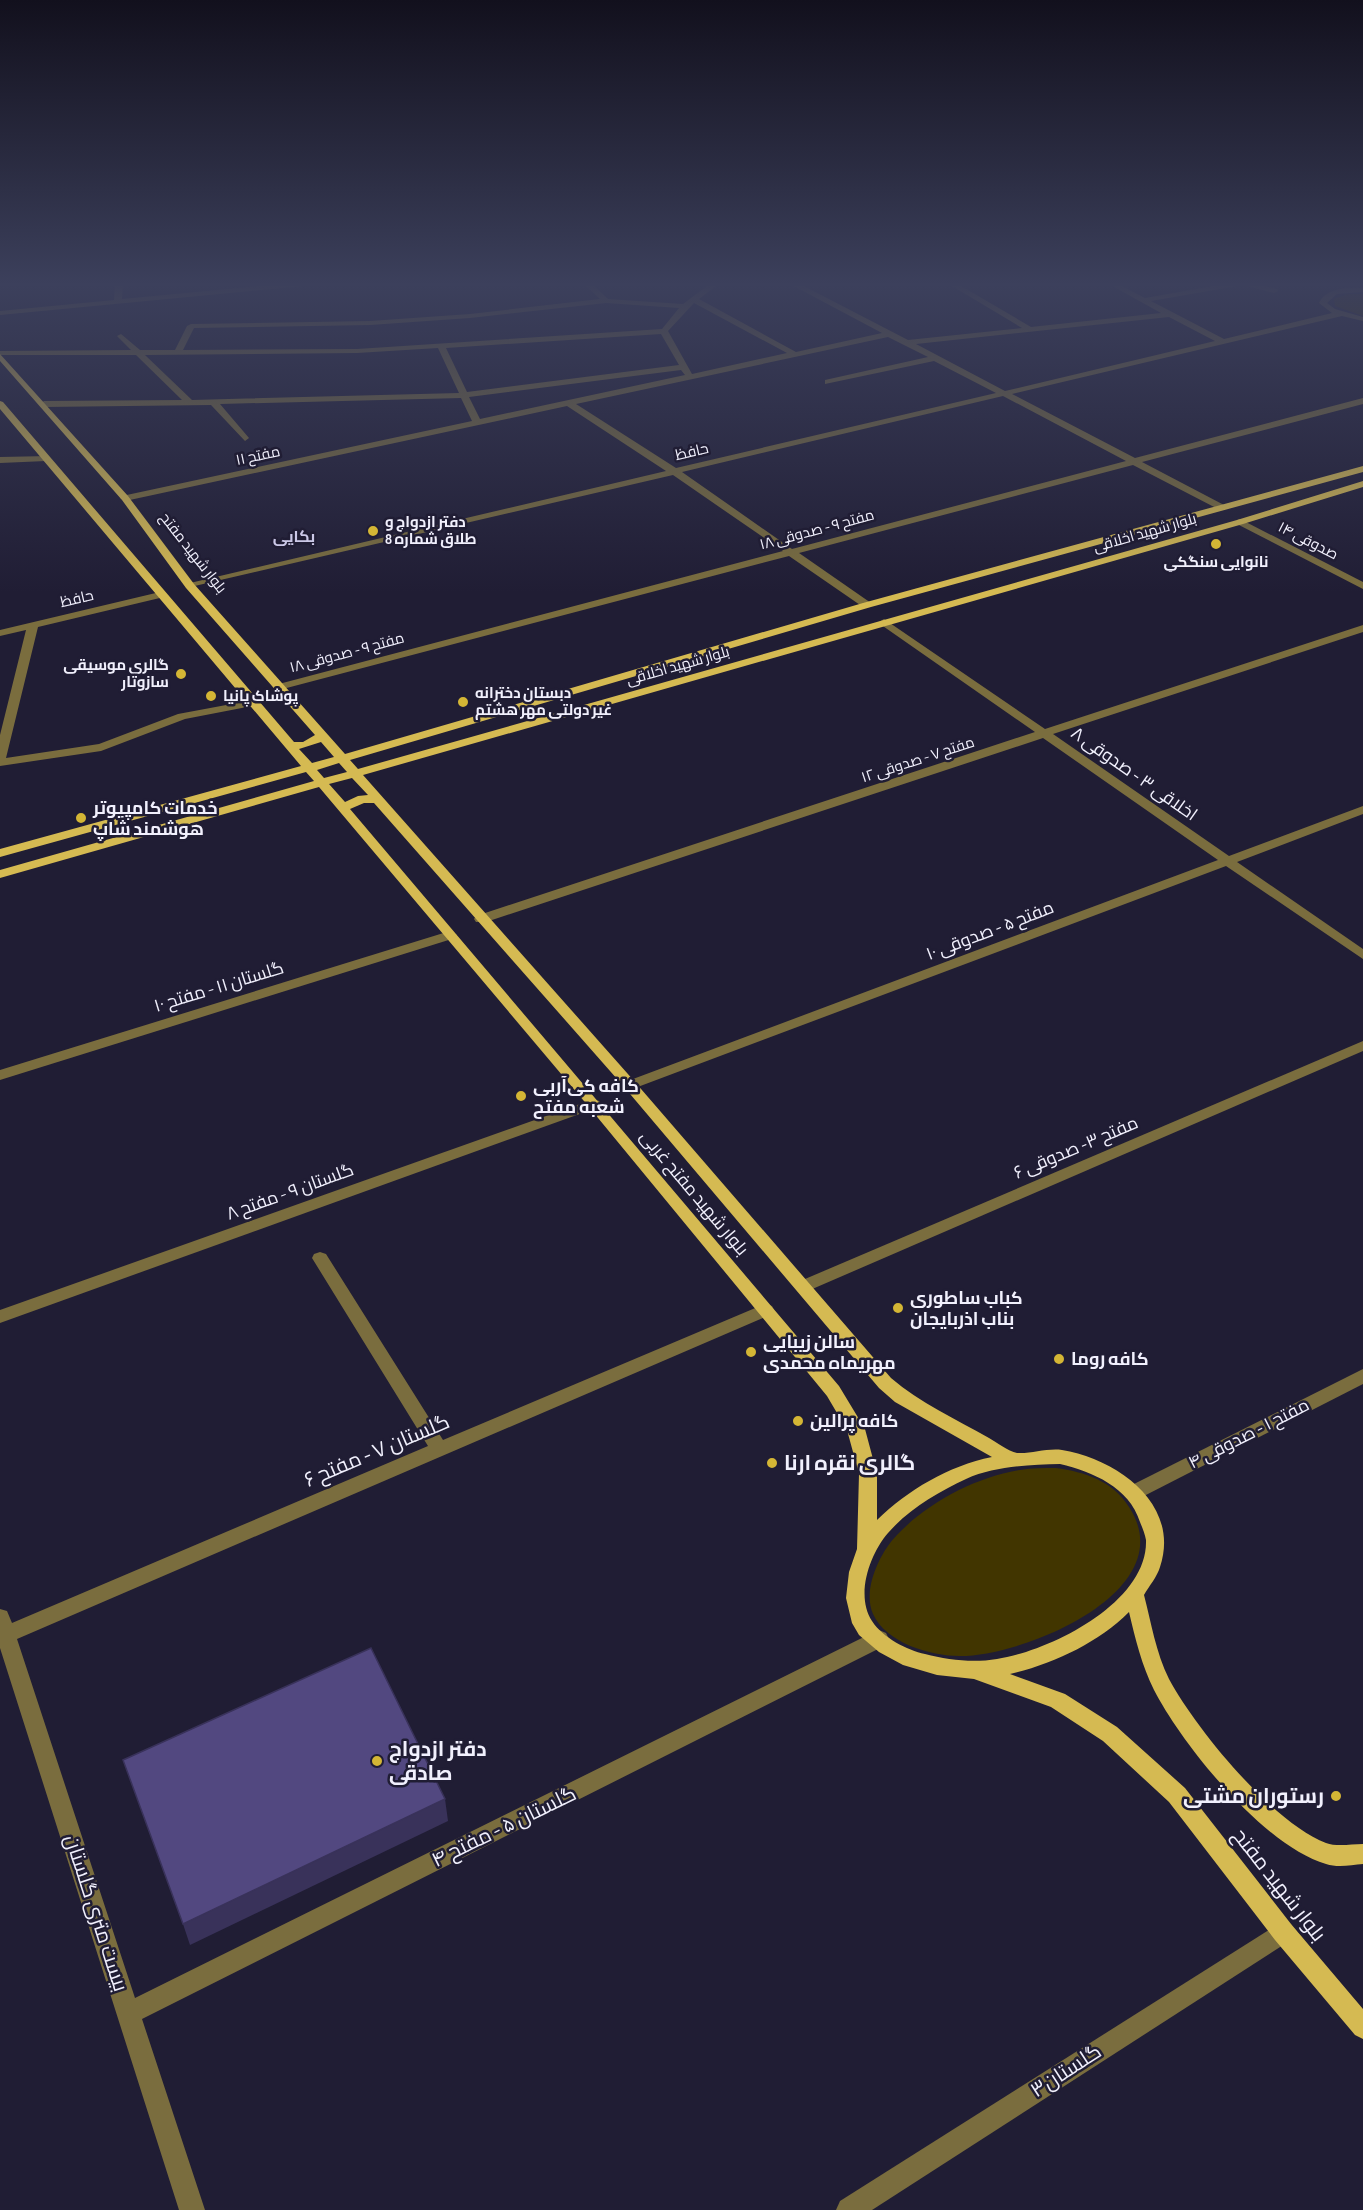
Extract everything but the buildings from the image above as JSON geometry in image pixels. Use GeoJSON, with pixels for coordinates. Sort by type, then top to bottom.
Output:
{"type":"FeatureCollection","features":[{"type":"Feature","properties":{"kind":"main road","name":"بلوار شهید مفتح"},"geometry":{"type":"LineString","coordinates":[[28,386],[125,498],[190,586],[354,774]]}},
{"type":"Feature","properties":{"kind":"main road"},"geometry":{"type":"LineString","coordinates":[[0,404],[322,784]]}},
{"type":"Feature","properties":{"kind":"main road","name":"بلوار شهید اخلاقی"},"geometry":{"type":"LineString","coordinates":[[0,853],[309,768],[867,605],[1363,469]]}},
{"type":"Feature","properties":{"kind":"main road","name":"بلوار شهید اخلاقی"},"geometry":{"type":"LineString","coordinates":[[0,874],[1239,522],[1363,484]]}},
{"type":"Feature","properties":{"kind":"main road"},"geometry":{"type":"LineString","coordinates":[[290,746],[314,743],[321,736]]}},
{"type":"Feature","properties":{"kind":"main road","name":"بلوار شهید مفتح غربی"},"geometry":{"type":"LineString","coordinates":[[354,774],[630,1085],[885,1383],[901,1397],[1013,1460]]}},
{"type":"Feature","properties":{"kind":"main road","name":"بلوار شهید مفتح غربی"},"geometry":{"type":"LineString","coordinates":[[322,784],[594,1104],[833,1391],[856,1429],[868,1474],[867,1550]]}},
{"type":"Feature","properties":{"kind":"main road"},"geometry":{"type":"LineString","coordinates":[[342,808],[362,799],[375,799]]}},
{"type":"Feature","properties":{"kind":"main road"},"geometry":{"type":"LineString","coordinates":[[1060,1457],[1104,1470],[1136,1492],[1152,1520],[1155,1538],[1154,1556],[1146,1576],[1134,1593],[1100,1627],[1053,1653],[998,1668],[947,1670],[900,1656],[863,1624],[856,1598],[860,1561],[867,1550],[882,1528],[900,1511],[964,1473],[1013,1460],[1060,1457]]}},
{"type":"Feature","properties":{"kind":"main road","name":"بلوار شهید مفتح"},"geometry":{"type":"LineString","coordinates":[[1134,1593],[1146,1640],[1162,1685],[1188,1725],[1226,1772],[1288,1833],[1328,1855],[1363,1854]]}},
{"type":"Feature","properties":{"kind":"main road","name":"بلوار شهید مفتح"},"geometry":{"type":"LineString","coordinates":[[971,1669],[1058,1700],[1110,1734],[1177,1795],[1283,1932],[1363,2026]]}},
{"type":"Feature","properties":{"kind":"street"},"geometry":{"type":"LineString","coordinates":[[172,386],[189,402]]}},
{"type":"Feature","properties":{"kind":"street"},"geometry":{"type":"LineString","coordinates":[[460,386],[477,423]]}},
{"type":"Feature","properties":{"kind":"street"},"geometry":{"type":"LineString","coordinates":[[44,404],[464,395],[534,386]]}},
{"type":"Feature","properties":{"kind":"street","name":"مفتح ۱۱"},"geometry":{"type":"LineString","coordinates":[[125,498],[647,386]]}},
{"type":"Feature","properties":{"kind":"street"},"geometry":{"type":"LineString","coordinates":[[989,386],[1221,507]]}},
{"type":"Feature","properties":{"kind":"street","name":"حافظ"},"geometry":{"type":"LineString","coordinates":[[190,586],[1037,386]]}},
{"type":"Feature","properties":{"kind":"street","name":"مفتح ۹ - صدوقی ۱۸"},"geometry":{"type":"LineString","coordinates":[[279,687],[1363,401]]}},
{"type":"Feature","properties":{"kind":"street"},"geometry":{"type":"LineString","coordinates":[[213,402],[246,438]]}},
{"type":"Feature","properties":{"kind":"street"},"geometry":{"type":"LineString","coordinates":[[569,403],[675,472],[867,605]]}},
{"type":"Feature","properties":{"kind":"street"},"geometry":{"type":"LineString","coordinates":[[0,459],[46,458]]}},
{"type":"Feature","properties":{"kind":"street","name":"صدوقی ۱۴"},"geometry":{"type":"LineString","coordinates":[[1239,522],[1363,586]]}},
{"type":"Feature","properties":{"kind":"street"},"geometry":{"type":"LineString","coordinates":[[1344,576],[1363,570]]}},
{"type":"Feature","properties":{"kind":"street","name":"حافظ"},"geometry":{"type":"LineString","coordinates":[[0,633],[160,595]]}},
{"type":"Feature","properties":{"kind":"street","name":"اخلاقی ۳ - صدوقی ۸"},"geometry":{"type":"LineString","coordinates":[[884,622],[1363,956]]}},
{"type":"Feature","properties":{"kind":"street"},"geometry":{"type":"LineString","coordinates":[[33,625],[0,761],[101,747],[182,716],[253,703]]}},
{"type":"Feature","properties":{"kind":"street","name":"مفتح ۷ - صدوقی ۱۲"},"geometry":{"type":"LineString","coordinates":[[481,919],[1363,628]]}},
{"type":"Feature","properties":{"kind":"street","name":"مفتح ۵ - صدوقی ۱۰"},"geometry":{"type":"LineString","coordinates":[[630,1085],[1363,810]]}},
{"type":"Feature","properties":{"kind":"street","name":"گلستان ۱۱ - مفتح ۱۰"},"geometry":{"type":"LineString","coordinates":[[0,1075],[450,935]]}},
{"type":"Feature","properties":{"kind":"street","name":"مفتح ۳- صدوقی ۶"},"geometry":{"type":"LineString","coordinates":[[804,1286],[1363,1046]]}},
{"type":"Feature","properties":{"kind":"street","name":"گلستان ۹ - مفتح ۸"},"geometry":{"type":"LineString","coordinates":[[0,1317],[594,1104]]}},
{"type":"Feature","properties":{"kind":"street"},"geometry":{"type":"LineString","coordinates":[[320,1258],[439,1449]]}},
{"type":"Feature","properties":{"kind":"street","name":"گلستان ۷ - مفتح ۶"},"geometry":{"type":"LineString","coordinates":[[2,1630],[439,1449],[766,1310]]}},
{"type":"Feature","properties":{"kind":"street","name":"مفتح ۱ - صدوقی ۴"},"geometry":{"type":"LineString","coordinates":[[1136,1492],[1363,1376]]}},
{"type":"Feature","properties":{"kind":"street","name":"بیست متری گلستان"},"geometry":{"type":"LineString","coordinates":[[2,1630],[192,2210]]}},
{"type":"Feature","properties":{"kind":"street","name":"گلستان ۵ - مفتح ۴"},"geometry":{"type":"LineString","coordinates":[[129,2013],[879,1639]]}},
{"type":"Feature","properties":{"kind":"street","name":"گلستان۳"},"geometry":{"type":"LineString","coordinates":[[849,2210],[1283,1932]]}},
{"type":"Feature","properties":{"kind":"shaded area"},"geometry":{"type":"Polygon","coordinates":[[[1056,1468],[1088,1475],[1107,1484],[1129,1507],[1140,1538],[1135,1566],[1116,1591],[1089,1613],[1055,1631],[1020,1645],[987,1653],[959,1656],[936,1654],[910,1646],[888,1633],[879,1624],[870,1604],[874,1572],[891,1542],[909,1523],[953,1493],[986,1479],[1020,1470],[1056,1468]]]}},
{"type":"Feature","properties":{"kind":"place","name":"دفتر ازدواج و طلاق شماره 8"},"geometry":{"type":"Point","coordinates":[373,531]}},
{"type":"Feature","properties":{"kind":"place","name":"نانوایی سنگکیِ"},"geometry":{"type":"Point","coordinates":[1216,544]}},
{"type":"Feature","properties":{"kind":"place","name":"گالری موسیقی سازوتار"},"geometry":{"type":"Point","coordinates":[181,674]}},
{"type":"Feature","properties":{"kind":"place","name":"پوشاک پانیا"},"geometry":{"type":"Point","coordinates":[211,696]}},
{"type":"Feature","properties":{"kind":"place","name":"دبستان دخترانه غیر دولتی مهر هشتم"},"geometry":{"type":"Point","coordinates":[463,702]}},
{"type":"Feature","properties":{"kind":"place","name":"خدمات کامپیوتر هوشمند شاپ"},"geometry":{"type":"Point","coordinates":[81,818]}},
{"type":"Feature","properties":{"kind":"place","name":"کافه کی‌آربی شعبه مفتح"},"geometry":{"type":"Point","coordinates":[521,1096]}},
{"type":"Feature","properties":{"kind":"place","name":"کباب ساطوری بناب اذربایجان"},"geometry":{"type":"Point","coordinates":[898,1308]}},
{"type":"Feature","properties":{"kind":"place","name":"سالن زیبایی مهریماه محمدی"},"geometry":{"type":"Point","coordinates":[751,1352]}},
{"type":"Feature","properties":{"kind":"place","name":"کافه روما"},"geometry":{"type":"Point","coordinates":[1059,1359]}},
{"type":"Feature","properties":{"kind":"place","name":"کافه پرالین"},"geometry":{"type":"Point","coordinates":[798,1421]}},
{"type":"Feature","properties":{"kind":"place","name":"گالری نقره ارنا"},"geometry":{"type":"Point","coordinates":[772,1463]}},
{"type":"Feature","properties":{"kind":"place","name":"دفتر ازدواج صادقی"},"geometry":{"type":"Point","coordinates":[377,1761]}},
{"type":"Feature","properties":{"kind":"place","name":"رستوران مشتی"},"geometry":{"type":"Point","coordinates":[1336,1796]}},
{"type":"Feature","properties":{"kind":"district","name":"بکایی"},"geometry":{"type":"Point","coordinates":[294,537]}}]}
